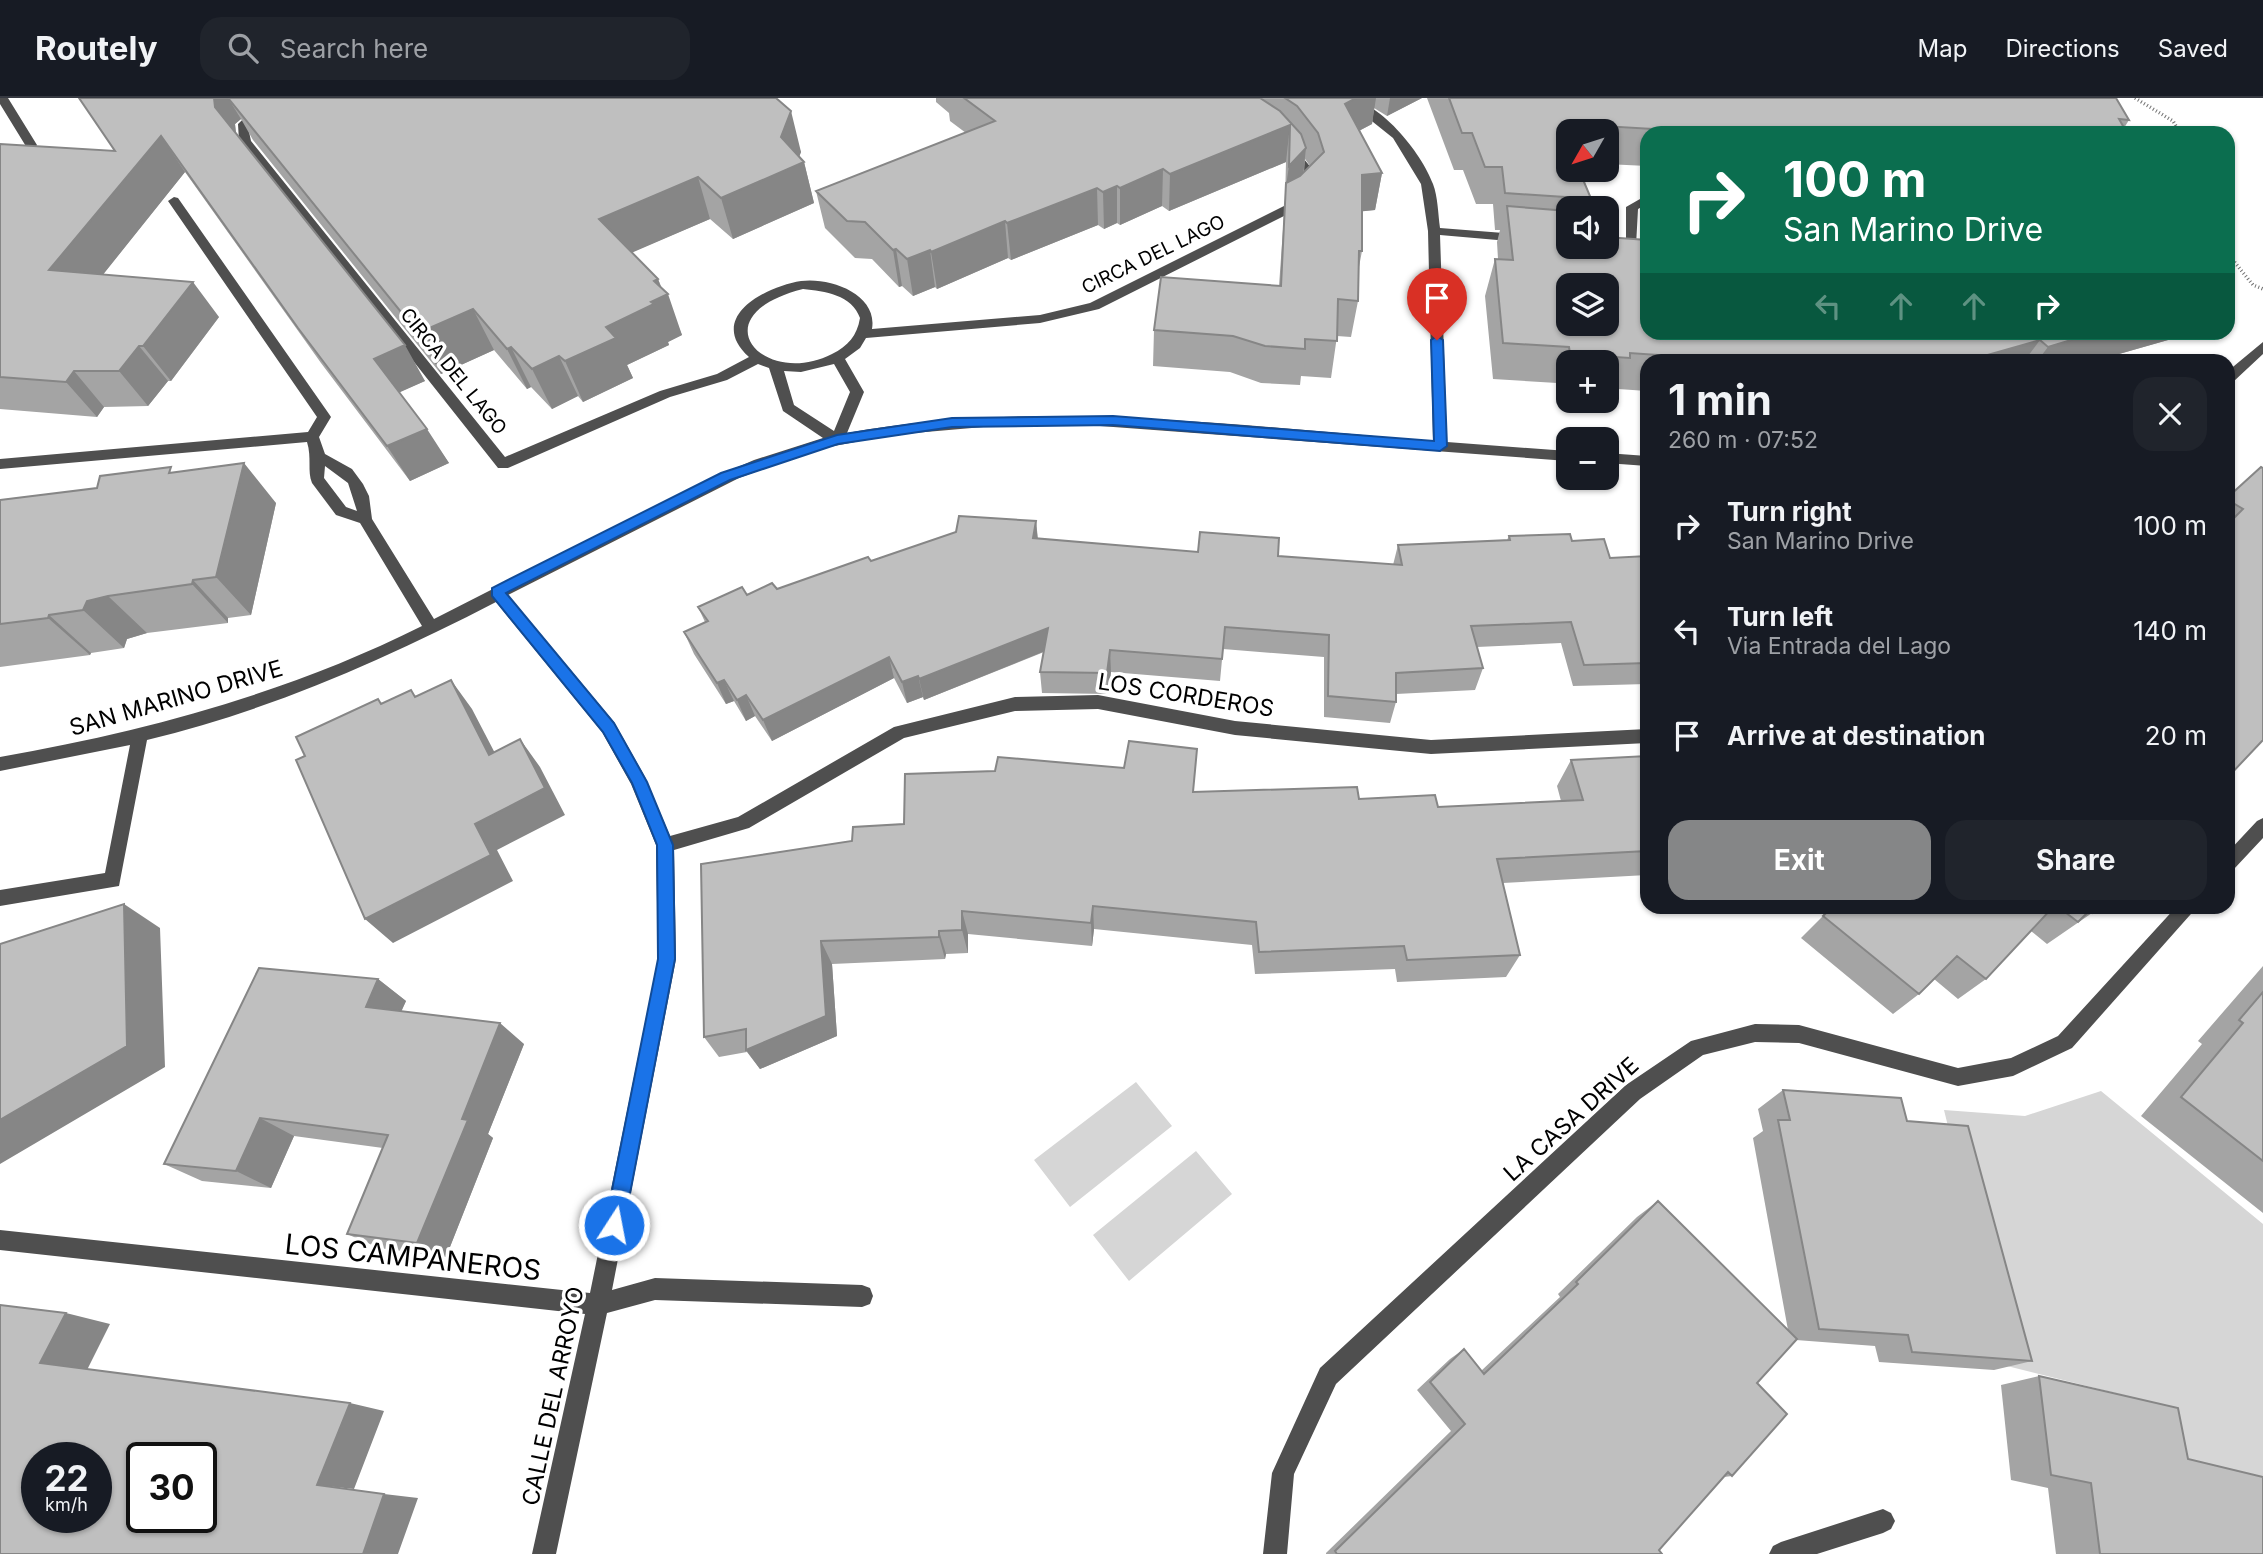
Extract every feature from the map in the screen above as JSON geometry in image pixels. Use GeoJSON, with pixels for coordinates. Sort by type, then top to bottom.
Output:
{"type":"FeatureCollection","features":[{"type":"Feature","properties":{"kind":"street"},"geometry":{"type":"LineString","coordinates":[[2,98],[31,145]]}},
{"type":"Feature","properties":{"kind":"street","name":"CIRCA DEL LAGO"},"geometry":{"type":"LineString","coordinates":[[287,98],[264,105],[242,126],[245,141],[503,464],[665,394],[722,377],[758,358]]}},
{"type":"Feature","properties":{"kind":"street"},"geometry":{"type":"LineString","coordinates":[[1349,98],[1371,112],[1398,136],[1427,184],[1434,231],[1440,446]]}},
{"type":"Feature","properties":{"kind":"street","name":"CIRCA DEL LAGO"},"geometry":{"type":"LineString","coordinates":[[863,334],[1040,319],[1094,306],[1290,208],[1311,187],[1307,170],[1288,147],[1277,140]]}},
{"type":"Feature","properties":{"kind":"street"},"geometry":{"type":"LineString","coordinates":[[174,201],[324,416],[312,437],[319,457],[317,479],[341,511],[365,519]]}},
{"type":"Feature","properties":{"kind":"street"},"geometry":{"type":"LineString","coordinates":[[1640,203],[1632,207],[1624,246],[1640,247]]}},
{"type":"Feature","properties":{"kind":"street"},"geometry":{"type":"LineString","coordinates":[[1434,231],[1556,241]]}},
{"type":"Feature","properties":{"kind":"street"},"geometry":{"type":"LineString","coordinates":[[803,285],[822,285],[855,298],[863,308],[867,321],[863,334],[853,346],[837,357],[818,364],[796,367],[775,365],[758,358],[746,348],[740,335],[742,321],[750,308],[764,297],[782,289],[803,285]]}},
{"type":"Feature","properties":{"kind":"street"},"geometry":{"type":"LineString","coordinates":[[2235,373],[2263,346]]}},
{"type":"Feature","properties":{"kind":"street"},"geometry":{"type":"LineString","coordinates":[[775,365],[789,408],[837,440],[857,392],[837,357]]}},
{"type":"Feature","properties":{"kind":"street"},"geometry":{"type":"LineString","coordinates":[[2249,361],[2263,370]]}},
{"type":"Feature","properties":{"kind":"street","name":"SAN MARINO DRIVE"},"geometry":{"type":"LineString","coordinates":[[0,764],[77,751],[140,735],[247,707],[299,687],[395,646],[726,476],[837,440],[952,422],[1113,420],[1556,455]]}},
{"type":"Feature","properties":{"kind":"street"},"geometry":{"type":"LineString","coordinates":[[0,464],[312,437]]}},
{"type":"Feature","properties":{"kind":"street"},"geometry":{"type":"LineString","coordinates":[[319,457],[344,468],[365,500],[365,519],[430,626]]}},
{"type":"Feature","properties":{"kind":"street"},"geometry":{"type":"LineString","coordinates":[[1619,459],[1640,460]]}},
{"type":"Feature","properties":{"kind":"street","name":"CALLE DEL ARROYO"},"geometry":{"type":"LineString","coordinates":[[497,592],[608,727],[639,782],[665,845],[667,959],[598,1305],[544,1554]]}},
{"type":"Feature","properties":{"kind":"street","name":"LOS CORDEROS"},"geometry":{"type":"LineString","coordinates":[[665,845],[743,823],[900,732],[1015,704],[1098,702],[1235,728],[1431,747],[1640,736]]}},
{"type":"Feature","properties":{"kind":"street"},"geometry":{"type":"LineString","coordinates":[[0,898],[113,880],[140,735]]}},
{"type":"Feature","properties":{"kind":"street"},"geometry":{"type":"LineString","coordinates":[[2235,856],[2263,826]]}},
{"type":"Feature","properties":{"kind":"street","name":"LA CASA DRIVE"},"geometry":{"type":"LineString","coordinates":[[1275,1554],[1283,1474],[1328,1376],[1633,1092],[1698,1047],[1755,1033],[1799,1034],[1958,1077],[2013,1067],[2065,1042],[2182,914]]}},
{"type":"Feature","properties":{"kind":"street","name":"LOS CAMPANEROS"},"geometry":{"type":"LineString","coordinates":[[0,1240],[598,1305],[655,1289],[862,1296]]}},
{"type":"Feature","properties":{"kind":"street"},"geometry":{"type":"LineString","coordinates":[[1781,1554],[1883,1521]]}},
{"type":"Feature","properties":{"kind":"path"},"geometry":{"type":"LineString","coordinates":[[2135,98],[2173,121],[2176,126]]}},
{"type":"Feature","properties":{"kind":"path"},"geometry":{"type":"LineString","coordinates":[[2235,263],[2253,285],[2263,289]]}},
{"type":"Feature","properties":{"kind":"shaded area"},"geometry":{"type":"Polygon","coordinates":[[[1136,1082],[1172,1126],[1070,1207],[1034,1160],[1136,1082]]]}},
{"type":"Feature","properties":{"kind":"shaded area"},"geometry":{"type":"Polygon","coordinates":[[[2101,1091],[2263,1224],[2263,1554],[2192,1554],[2155,1403],[2007,1366],[1944,1110],[2025,1116],[2101,1091]]]}},
{"type":"Feature","properties":{"kind":"shaded area"},"geometry":{"type":"Polygon","coordinates":[[[1196,1151],[1232,1194],[1129,1281],[1093,1235],[1196,1151]]]}},
{"type":"Feature","properties":{"kind":"building"},"geometry":{"type":"Polygon","coordinates":[[[79,98],[214,98],[215,107],[405,345],[374,359],[427,429],[387,446],[298,328],[161,136],[49,270],[193,282],[143,346],[139,346],[119,371],[74,371],[66,382],[0,377],[0,144],[115,151],[79,98]]]}},
{"type":"Feature","properties":{"kind":"building"},"geometry":{"type":"Polygon","coordinates":[[[228,98],[776,98],[791,111],[781,137],[804,162],[721,198],[698,177],[599,219],[658,279],[654,281],[668,294],[651,302],[654,304],[606,327],[616,338],[565,361],[559,356],[532,369],[511,347],[507,349],[473,309],[418,333],[228,98]]]}},
{"type":"Feature","properties":{"kind":"building"},"geometry":{"type":"Polygon","coordinates":[[[964,98],[1260,98],[1280,111],[1301,134],[1306,148],[1289,166],[1290,125],[1170,174],[1163,169],[1120,188],[1117,186],[1103,192],[1097,188],[907,259],[896,249],[893,250],[865,222],[847,221],[816,191],[995,121],[964,98]]]}},
{"type":"Feature","properties":{"kind":"building"},"geometry":{"type":"Polygon","coordinates":[[[1285,98],[1356,98],[1345,104],[1382,173],[1362,175],[1362,251],[1359,251],[1358,301],[1338,299],[1337,341],[1305,339],[1305,349],[1265,346],[1233,336],[1154,330],[1161,277],[1281,286],[1286,183],[1300,176],[1324,152],[1318,133],[1297,106],[1285,98]]]}},
{"type":"Feature","properties":{"kind":"building"},"geometry":{"type":"Polygon","coordinates":[[[1449,98],[2116,98],[2129,120],[2119,119],[2123,126],[1640,126],[1640,128],[1619,127],[1619,119],[1556,119],[1556,182],[1584,182],[1590,196],[1505,193],[1502,167],[1485,167],[1472,133],[1462,133],[1449,98]]]}},
{"type":"Feature","properties":{"kind":"building"},"geometry":{"type":"Polygon","coordinates":[[[1507,206],[1556,210],[1556,259],[1619,259],[1619,238],[1640,239],[1640,340],[2040,340],[1991,354],[1630,353],[1630,358],[1619,357],[1619,350],[1569,350],[1569,347],[1503,343],[1495,259],[1513,260],[1507,206]]]}},
{"type":"Feature","properties":{"kind":"building"},"geometry":{"type":"Polygon","coordinates":[[[2040,340],[2071,340],[2048,347],[2040,340]]]}},
{"type":"Feature","properties":{"kind":"building"},"geometry":{"type":"Polygon","coordinates":[[[244,463],[216,577],[193,580],[192,584],[108,596],[87,601],[83,610],[0,624],[0,500],[97,488],[100,476],[171,467],[169,473],[244,463]]]}},
{"type":"Feature","properties":{"kind":"building"},"geometry":{"type":"Polygon","coordinates":[[[2263,468],[2263,740],[2235,770],[2235,517],[2243,509],[2235,504],[2235,491],[2263,468]]]}},
{"type":"Feature","properties":{"kind":"building"},"geometry":{"type":"Polygon","coordinates":[[[959,516],[1036,521],[1033,538],[1198,552],[1200,532],[1279,538],[1278,556],[1402,565],[1398,545],[1510,540],[1509,536],[1570,534],[1572,541],[1604,539],[1610,558],[1640,556],[1640,663],[1584,665],[1571,622],[1471,626],[1483,668],[1396,673],[1396,702],[1328,696],[1329,635],[1225,627],[1222,659],[1110,650],[1107,673],[1040,672],[1048,628],[919,679],[918,676],[902,682],[889,657],[763,720],[746,695],[737,700],[724,680],[717,683],[684,632],[708,621],[698,607],[742,587],[747,595],[772,583],[777,589],[868,557],[871,561],[956,532],[959,516]]]}},
{"type":"Feature","properties":{"kind":"building"},"geometry":{"type":"Polygon","coordinates":[[[451,680],[489,755],[520,739],[545,788],[475,824],[491,855],[365,919],[296,760],[305,756],[296,737],[378,699],[381,704],[411,690],[415,697],[451,680]]]}},
{"type":"Feature","properties":{"kind":"building"},"geometry":{"type":"Polygon","coordinates":[[[1129,741],[1197,749],[1193,792],[1357,787],[1359,799],[1435,795],[1438,807],[1583,800],[1571,760],[1640,756],[1640,851],[1497,859],[1520,955],[1407,960],[1404,946],[1259,952],[1256,922],[1093,906],[1091,923],[962,911],[962,930],[939,931],[939,937],[821,941],[826,1016],[746,1050],[746,1029],[704,1037],[701,864],[852,841],[853,827],[904,824],[905,774],[995,771],[998,757],[1124,768],[1129,741]]]}},
{"type":"Feature","properties":{"kind":"building"},"geometry":{"type":"Polygon","coordinates":[[[124,904],[127,1046],[0,1120],[0,944],[124,904]]]}},
{"type":"Feature","properties":{"kind":"building"},"geometry":{"type":"Polygon","coordinates":[[[2047,914],[1986,979],[1957,956],[1919,994],[1823,916],[2047,914]]]}},
{"type":"Feature","properties":{"kind":"building"},"geometry":{"type":"Polygon","coordinates":[[[2068,914],[2086,914],[2078,922],[2068,914]]]}},
{"type":"Feature","properties":{"kind":"building"},"geometry":{"type":"Polygon","coordinates":[[[259,968],[378,979],[366,1007],[500,1023],[462,1119],[468,1120],[417,1243],[347,1234],[388,1135],[260,1118],[236,1171],[164,1164],[259,968]]]}},
{"type":"Feature","properties":{"kind":"building"},"geometry":{"type":"Polygon","coordinates":[[[2263,992],[2263,1161],[2181,1097],[2243,1023],[2239,1020],[2263,992]]]}},
{"type":"Feature","properties":{"kind":"building"},"geometry":{"type":"Polygon","coordinates":[[[1783,1090],[1901,1098],[1907,1121],[1968,1126],[2032,1361],[1912,1352],[1908,1335],[1819,1329],[1778,1120],[1790,1120],[1783,1090]]]}},
{"type":"Feature","properties":{"kind":"building"},"geometry":{"type":"Polygon","coordinates":[[[1658,1201],[1797,1339],[1757,1383],[1787,1414],[1732,1476],[1728,1472],[1659,1550],[1662,1554],[1337,1554],[1335,1551],[1465,1424],[1430,1382],[1464,1349],[1484,1374],[1578,1284],[1576,1282],[1658,1201]]]}},
{"type":"Feature","properties":{"kind":"building"},"geometry":{"type":"Polygon","coordinates":[[[0,1305],[66,1313],[40,1363],[350,1403],[317,1485],[384,1494],[363,1554],[0,1554],[0,1305]]]}},
{"type":"Feature","properties":{"kind":"building"},"geometry":{"type":"Polygon","coordinates":[[[2039,1376],[2178,1408],[2188,1459],[2263,1477],[2263,1554],[2100,1554],[2091,1483],[2051,1475],[2039,1376]]]}},
{"type":"Feature","properties":{"kind":"route"},"geometry":{"type":"LineString","coordinates":[[614,1225],[667,959],[665,845],[639,782],[608,727],[497,592],[726,476],[837,440],[952,422],[1113,420],[1440,446],[1437,340]]}}]}
